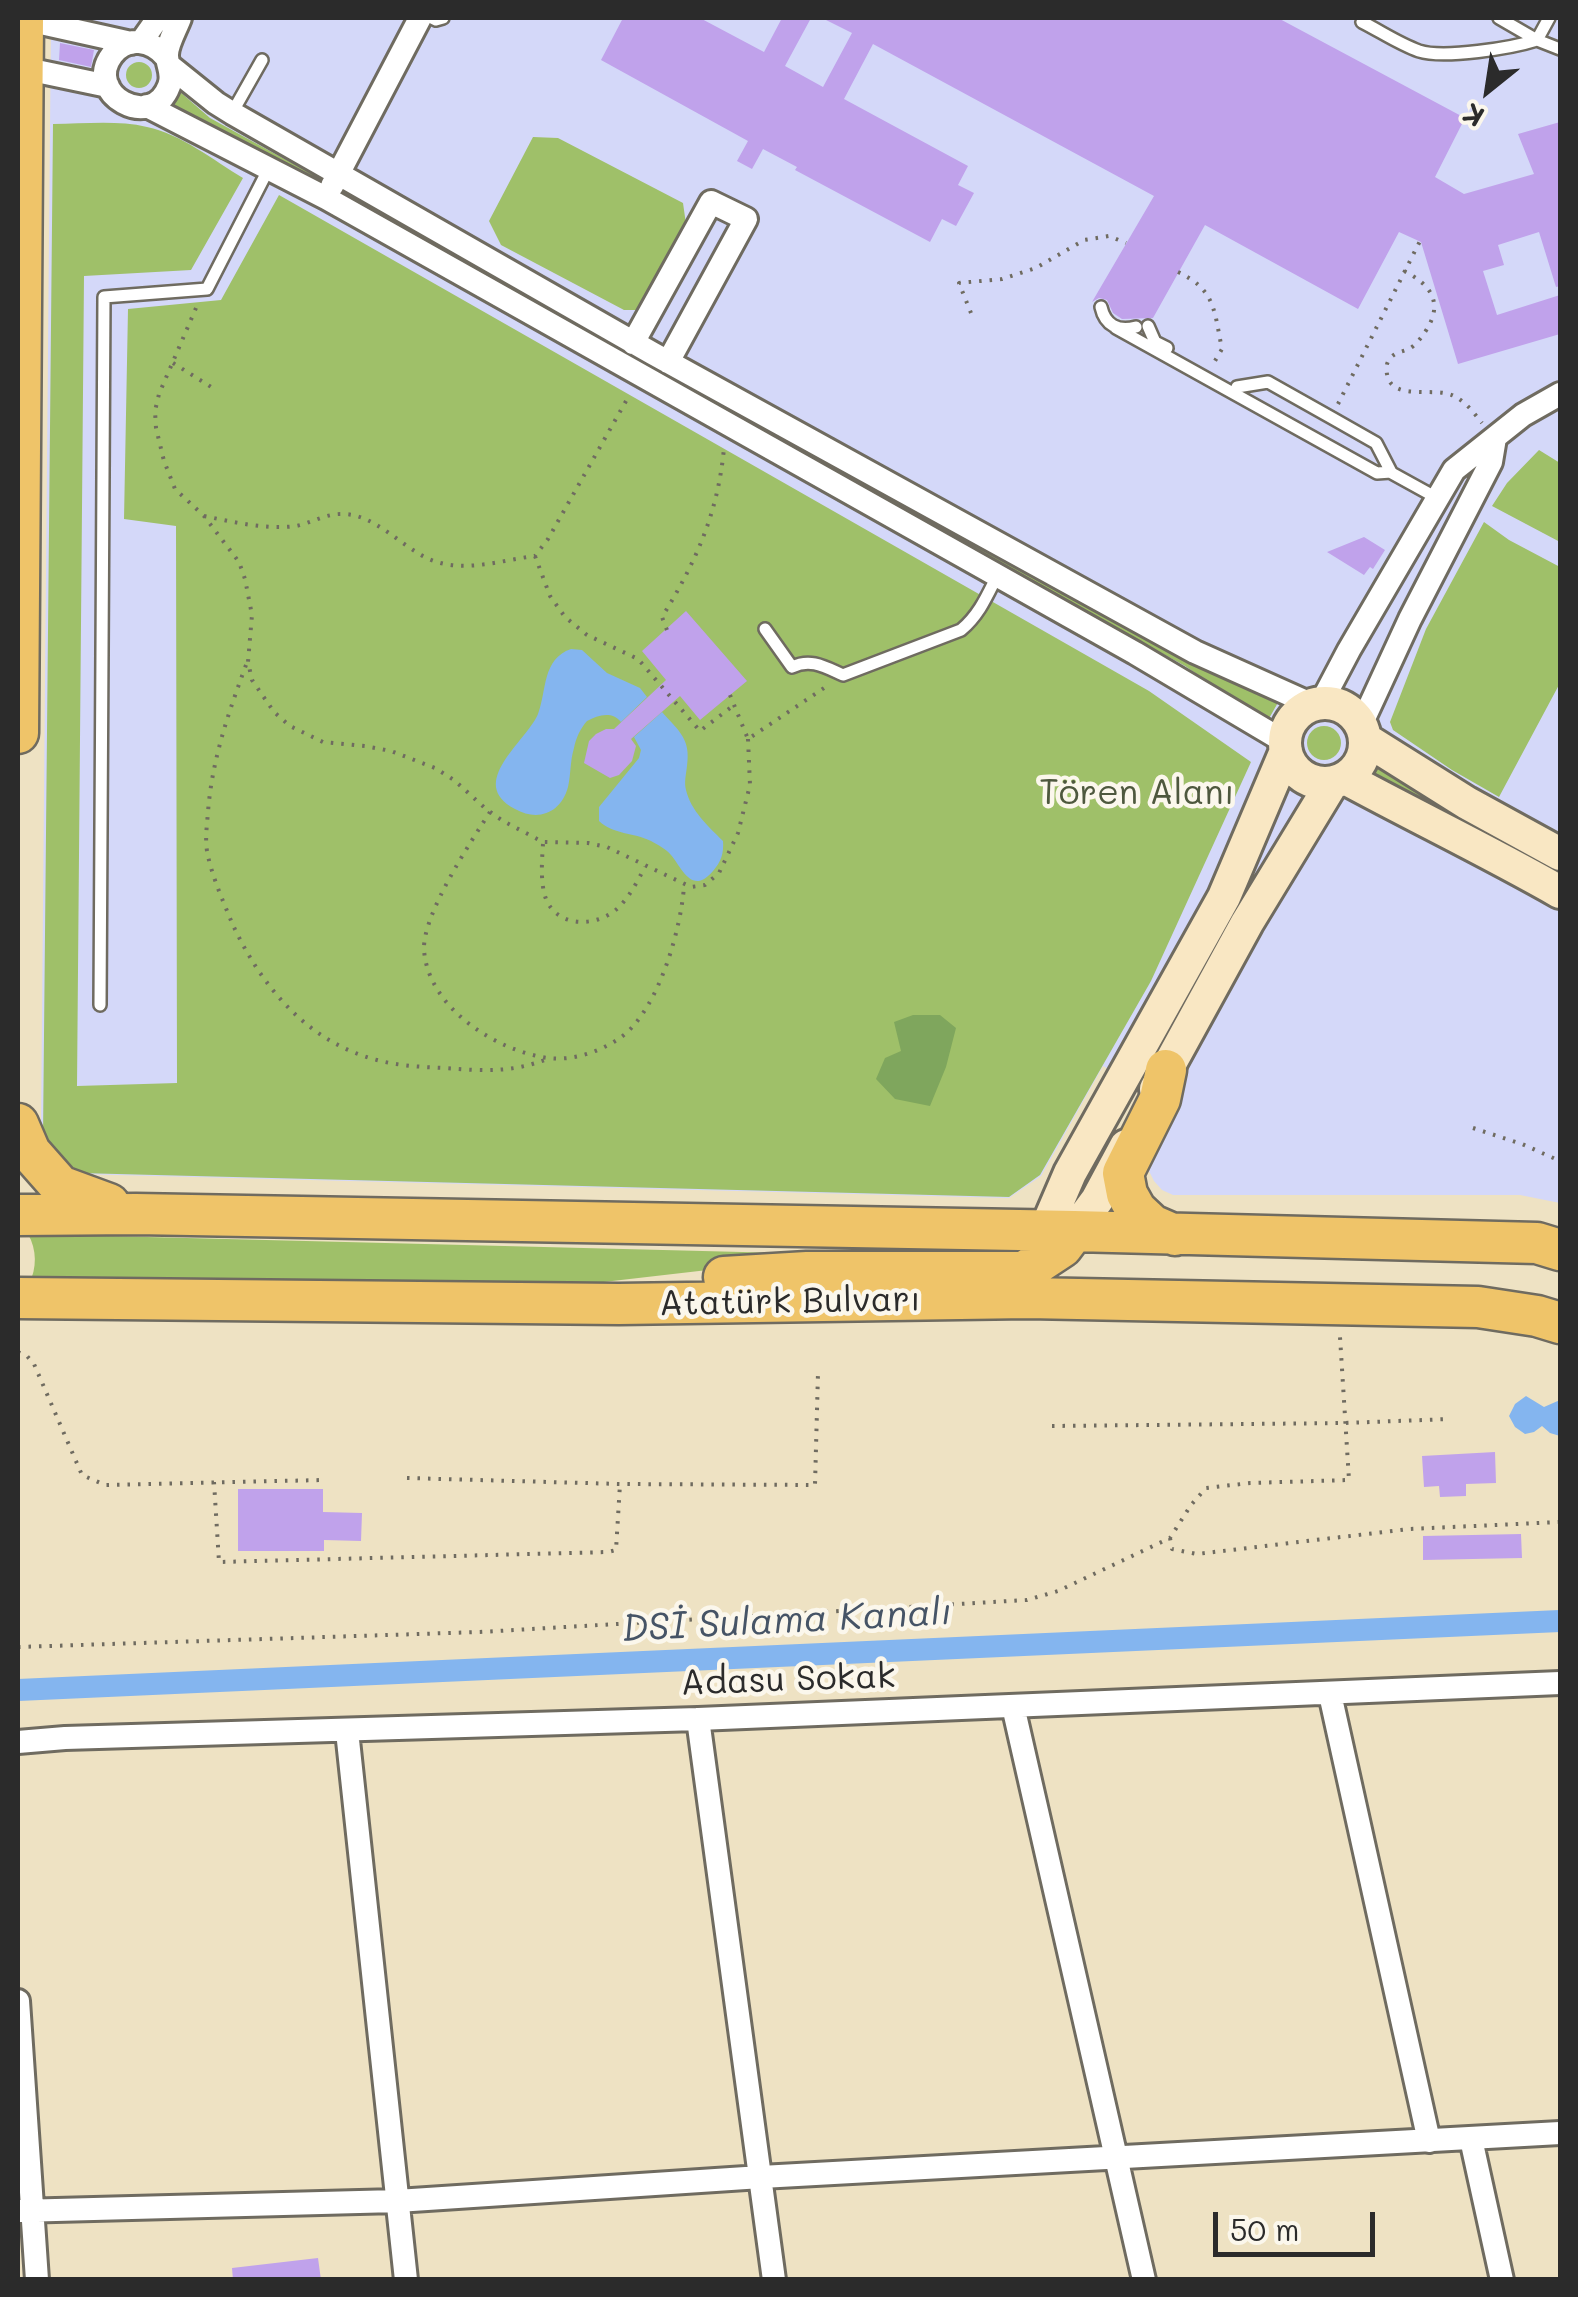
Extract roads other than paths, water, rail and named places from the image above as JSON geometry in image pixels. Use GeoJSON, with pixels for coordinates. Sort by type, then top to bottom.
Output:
{"type":"FeatureCollection","features":[{"type":"Feature","properties":{"kind":"highway"},"geometry":{"type":"LineString","coordinates":[[18,733],[21,18]]}},
{"type":"Feature","properties":{"kind":"highway"},"geometry":{"type":"LineString","coordinates":[[1166,1070],[1160,1098],[1123,1173],[1127,1194],[1136,1210],[1152,1225],[1174,1235]]}},
{"type":"Feature","properties":{"kind":"highway"},"geometry":{"type":"LineString","coordinates":[[18,1124],[30,1152],[60,1186],[136,1214]]}},
{"type":"Feature","properties":{"kind":"highway","name":"Atatürk Bulvarı"},"geometry":{"type":"LineString","coordinates":[[18,1215],[136,1214],[1060,1237],[1174,1235],[1537,1243],[1560,1250]]}},
{"type":"Feature","properties":{"kind":"highway"},"geometry":{"type":"LineString","coordinates":[[619,1304],[714,1278],[807,1272],[1024,1272],[1060,1237],[1118,1300]]}},
{"type":"Feature","properties":{"kind":"highway","name":"Atatürk Bulvarı"},"geometry":{"type":"LineString","coordinates":[[18,1298],[619,1304],[1028,1298],[1478,1307],[1560,1323]]}},
{"type":"Feature","properties":{"kind":"street"},"geometry":{"type":"LineString","coordinates":[[21,18],[160,49],[168,62],[216,103],[338,175],[651,353],[1195,652],[1317,704],[1344,708],[1363,732],[1468,802],[1560,854]]}},
{"type":"Feature","properties":{"kind":"street"},"geometry":{"type":"LineString","coordinates":[[158,18],[136,42],[113,54],[107,64],[108,86],[124,104],[147,106],[169,87],[168,62],[180,18]]}},
{"type":"Feature","properties":{"kind":"street"},"geometry":{"type":"LineString","coordinates":[[326,198],[420,18]]}},
{"type":"Feature","properties":{"kind":"street"},"geometry":{"type":"LineString","coordinates":[[20,67],[108,86]]}},
{"type":"Feature","properties":{"kind":"street"},"geometry":{"type":"LineString","coordinates":[[147,106],[326,198],[1135,653],[1285,747],[1292,766],[1302,777],[1316,783],[1339,781],[1502,858],[1560,892]]}},
{"type":"Feature","properties":{"kind":"street"},"geometry":{"type":"LineString","coordinates":[[640,375],[710,202],[746,219],[651,353]]}},
{"type":"Feature","properties":{"kind":"street"},"geometry":{"type":"LineString","coordinates":[[1060,1237],[1070,1173],[1224,897],[1285,747],[1286,732],[1296,715],[1317,704],[1454,470],[1523,415],[1560,394]]}},
{"type":"Feature","properties":{"kind":"street"},"geometry":{"type":"LineString","coordinates":[[1060,1237],[1097,1200],[1247,924],[1339,781],[1356,770],[1363,759],[1363,732],[1410,619],[1491,462],[1495,438]]}},
{"type":"Feature","properties":{"kind":"street"},"geometry":{"type":"LineString","coordinates":[[1437,498],[1465,514]]}},
{"type":"Feature","properties":{"kind":"street","name":"Adasu Sokak"},"geometry":{"type":"LineString","coordinates":[[18,1742],[698,1719],[1560,1683]]}},
{"type":"Feature","properties":{"kind":"street"},"geometry":{"type":"LineString","coordinates":[[1330,1694],[1429,2141]]}},
{"type":"Feature","properties":{"kind":"street"},"geometry":{"type":"LineString","coordinates":[[1013,1706],[1144,2280]]}},
{"type":"Feature","properties":{"kind":"street"},"geometry":{"type":"LineString","coordinates":[[698,1719],[774,2280]]}},
{"type":"Feature","properties":{"kind":"street"},"geometry":{"type":"LineString","coordinates":[[348,1731],[406,2280]]}},
{"type":"Feature","properties":{"kind":"street"},"geometry":{"type":"LineString","coordinates":[[18,2000],[26,2210],[37,2280]]}},
{"type":"Feature","properties":{"kind":"street"},"geometry":{"type":"LineString","coordinates":[[26,2210],[397,2201],[1560,2133]]}},
{"type":"Feature","properties":{"kind":"street"},"geometry":{"type":"LineString","coordinates":[[1471,2139],[1502,2280]]}},
{"type":"Feature","properties":{"kind":"lane"},"geometry":{"type":"LineString","coordinates":[[432,18],[443,18]]}},
{"type":"Feature","properties":{"kind":"lane"},"geometry":{"type":"LineString","coordinates":[[1499,18],[1560,49]]}},
{"type":"Feature","properties":{"kind":"lane"},"geometry":{"type":"LineString","coordinates":[[1362,22],[1422,52],[1465,52],[1511,48],[1538,40],[1549,18]]}},
{"type":"Feature","properties":{"kind":"lane"},"geometry":{"type":"LineString","coordinates":[[232,113],[262,60]]}},
{"type":"Feature","properties":{"kind":"lane"},"geometry":{"type":"LineString","coordinates":[[100,1005],[104,296],[206,289],[269,168]]}},
{"type":"Feature","properties":{"kind":"lane"},"geometry":{"type":"LineString","coordinates":[[1101,307],[1104,318],[1116,328],[1377,474],[1391,472]]}},
{"type":"Feature","properties":{"kind":"lane"},"geometry":{"type":"LineString","coordinates":[[1116,328],[1142,326],[1155,342],[1437,498]]}},
{"type":"Feature","properties":{"kind":"lane"},"geometry":{"type":"LineString","coordinates":[[1237,388],[1268,382],[1376,443],[1391,472]]}},
{"type":"Feature","properties":{"kind":"lane"},"geometry":{"type":"LineString","coordinates":[[765,629],[792,667],[804,662],[818,664],[844,675],[961,630],[980,610],[997,576]]}},
{"type":"Feature","properties":{"kind":"water"},"geometry":{"type":"Polygon","coordinates":[[[571,649],[582,650],[607,673],[640,688],[647,697],[621,722],[605,715],[587,721],[576,741],[565,796],[548,813],[524,813],[501,799],[496,787],[498,775],[538,714],[550,668],[571,649]]]}},
{"type":"Feature","properties":{"kind":"water"},"geometry":{"type":"Polygon","coordinates":[[[662,712],[685,742],[688,798],[723,841],[718,864],[699,881],[688,877],[659,846],[599,821],[599,807],[639,758],[641,750],[634,737],[662,712]]]}},
{"type":"Feature","properties":{"kind":"water"},"geometry":{"type":"Polygon","coordinates":[[[1526,1396],[1544,1407],[1560,1400],[1560,1436],[1542,1426],[1525,1434],[1515,1427],[1509,1416],[1515,1404],[1526,1396]]]}},
{"type":"Feature","properties":{"kind":"waterway","name":"DSİ Sulama Kanalı"},"geometry":{"type":"LineString","coordinates":[[18,1690],[1560,1621]]}},
{"type":"Feature","properties":{"kind":"park label","name":"Tören Alanı"},"geometry":{"type":"Point","coordinates":[1137,793]}}]}
